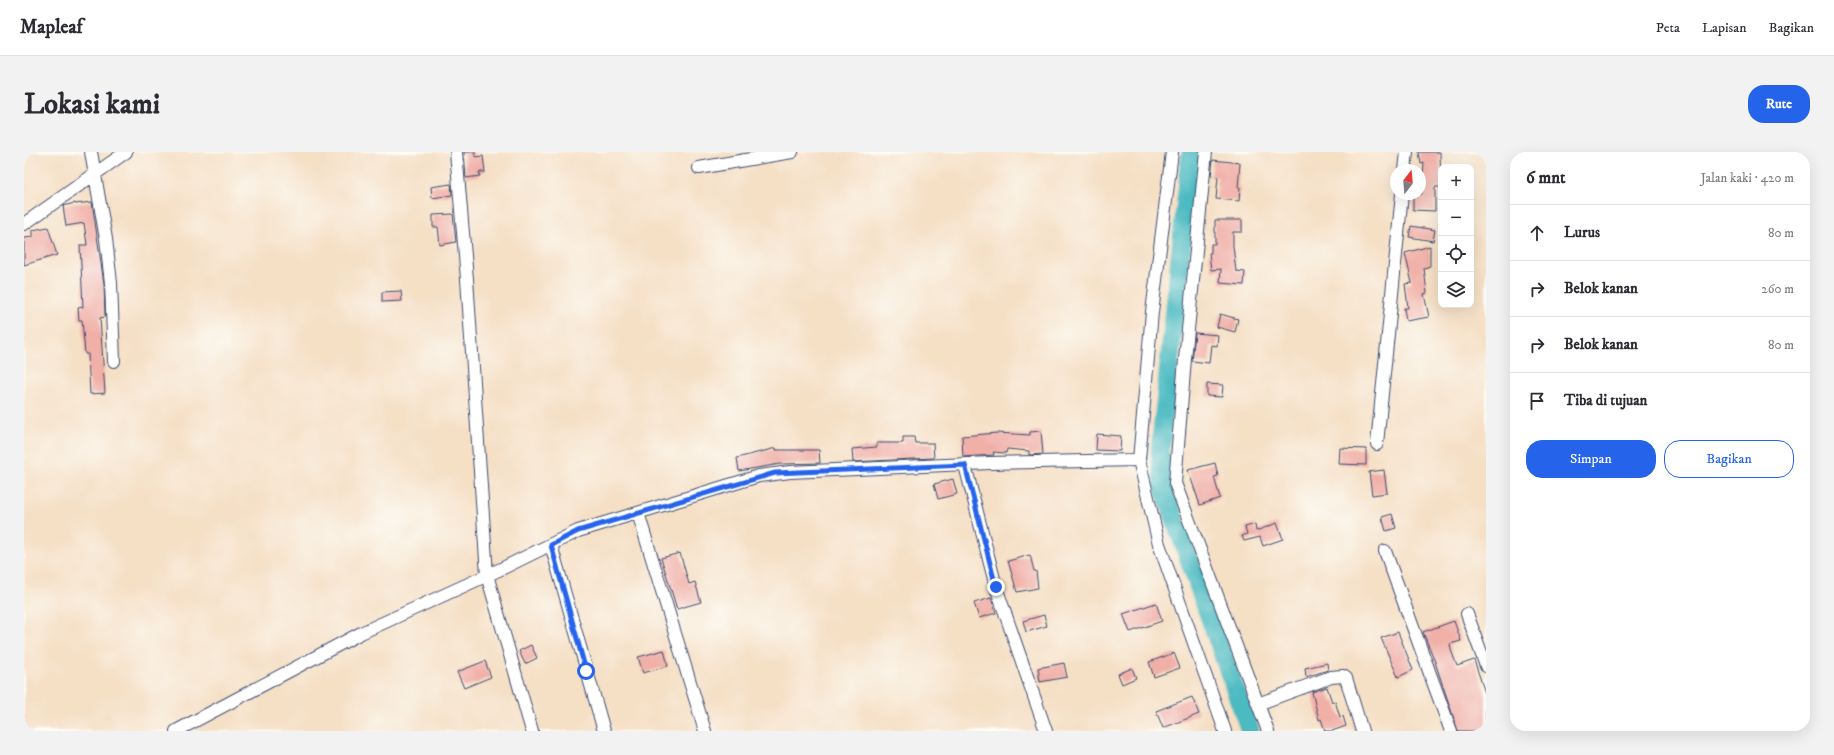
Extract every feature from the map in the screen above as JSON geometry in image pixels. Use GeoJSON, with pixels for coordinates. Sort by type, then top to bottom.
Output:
{"type":"FeatureCollection","features":[{"type":"Feature","properties":{"kind":"street"},"geometry":{"type":"LineString","coordinates":[[91,152],[107,247],[114,362]]}},
{"type":"Feature","properties":{"kind":"street"},"geometry":{"type":"LineString","coordinates":[[24,224],[126,152]]}},
{"type":"Feature","properties":{"kind":"street"},"geometry":{"type":"LineString","coordinates":[[456,152],[467,279],[488,575],[532,731]]}},
{"type":"Feature","properties":{"kind":"street"},"geometry":{"type":"LineString","coordinates":[[699,168],[792,152]]}},
{"type":"Feature","properties":{"kind":"street"},"geometry":{"type":"LineString","coordinates":[[1172,152],[1152,312],[1139,460],[1145,492],[1159,544],[1224,731]]}},
{"type":"Feature","properties":{"kind":"street"},"geometry":{"type":"LineString","coordinates":[[1206,152],[1185,359],[1175,483],[1268,731]]}},
{"type":"Feature","properties":{"kind":"street"},"geometry":{"type":"LineString","coordinates":[[1406,164],[1407,152]]}},
{"type":"Feature","properties":{"kind":"street"},"geometry":{"type":"LineString","coordinates":[[1377,444],[1401,200]]}},
{"type":"Feature","properties":{"kind":"street"},"geometry":{"type":"LineString","coordinates":[[176,731],[361,633],[488,575],[578,531],[775,473],[965,465],[1139,460]]}},
{"type":"Feature","properties":{"kind":"street"},"geometry":{"type":"LineString","coordinates":[[965,465],[996,587],[1046,731]]}},
{"type":"Feature","properties":{"kind":"street"},"geometry":{"type":"LineString","coordinates":[[638,513],[705,731]]}},
{"type":"Feature","properties":{"kind":"street"},"geometry":{"type":"LineString","coordinates":[[551,545],[604,731]]}},
{"type":"Feature","properties":{"kind":"street"},"geometry":{"type":"LineString","coordinates":[[1385,551],[1451,731]]}},
{"type":"Feature","properties":{"kind":"street"},"geometry":{"type":"LineString","coordinates":[[1467,614],[1486,666]]}},
{"type":"Feature","properties":{"kind":"street"},"geometry":{"type":"LineString","coordinates":[[1258,704],[1331,677],[1343,676],[1346,678],[1362,731]]}},
{"type":"Feature","properties":{"kind":"building"},"geometry":{"type":"Polygon","coordinates":[[[464,152],[475,152],[475,157],[483,156],[485,172],[479,172],[480,176],[466,178],[464,152]]]}},
{"type":"Feature","properties":{"kind":"building"},"geometry":{"type":"Polygon","coordinates":[[[1419,152],[1440,152],[1440,164],[1438,164],[1438,187],[1435,187],[1435,211],[1413,210],[1413,200],[1426,200],[1426,164],[1421,164],[1419,152]]]}},
{"type":"Feature","properties":{"kind":"building"},"geometry":{"type":"Polygon","coordinates":[[[1213,160],[1240,163],[1238,188],[1240,188],[1239,201],[1216,199],[1218,177],[1211,176],[1213,160]]]}},
{"type":"Feature","properties":{"kind":"building"},"geometry":{"type":"Polygon","coordinates":[[[451,184],[452,195],[432,198],[431,187],[451,184]]]}},
{"type":"Feature","properties":{"kind":"building"},"geometry":{"type":"Polygon","coordinates":[[[92,202],[104,284],[105,317],[100,318],[105,393],[90,394],[88,354],[85,354],[82,320],[79,320],[78,308],[83,307],[80,245],[87,245],[84,223],[66,226],[63,206],[75,203],[92,202]]]}},
{"type":"Feature","properties":{"kind":"building"},"geometry":{"type":"Polygon","coordinates":[[[453,214],[456,242],[440,245],[438,227],[433,227],[433,215],[453,214]]]}},
{"type":"Feature","properties":{"kind":"building"},"geometry":{"type":"Polygon","coordinates":[[[1215,220],[1242,220],[1242,232],[1233,232],[1233,246],[1236,271],[1245,272],[1244,285],[1220,283],[1221,269],[1211,270],[1209,253],[1211,253],[1211,244],[1215,244],[1215,220]]]}},
{"type":"Feature","properties":{"kind":"building"},"geometry":{"type":"Polygon","coordinates":[[[1411,226],[1435,230],[1433,241],[1409,237],[1411,226]]]}},
{"type":"Feature","properties":{"kind":"building"},"geometry":{"type":"Polygon","coordinates":[[[48,227],[57,255],[24,265],[24,238],[33,237],[33,230],[48,227]]]}},
{"type":"Feature","properties":{"kind":"building"},"geometry":{"type":"Polygon","coordinates":[[[1430,246],[1430,266],[1424,268],[1427,293],[1424,294],[1429,317],[1406,321],[1404,308],[1408,308],[1405,284],[1412,283],[1405,253],[1430,246]]]}},
{"type":"Feature","properties":{"kind":"building"},"geometry":{"type":"Polygon","coordinates":[[[401,291],[402,301],[382,302],[382,292],[401,291]]]}},
{"type":"Feature","properties":{"kind":"building"},"geometry":{"type":"Polygon","coordinates":[[[1220,314],[1238,319],[1235,332],[1217,327],[1220,314]]]}},
{"type":"Feature","properties":{"kind":"building"},"geometry":{"type":"Polygon","coordinates":[[[1195,333],[1218,335],[1217,346],[1211,345],[1209,363],[1192,361],[1195,333]]]}},
{"type":"Feature","properties":{"kind":"building"},"geometry":{"type":"Polygon","coordinates":[[[1207,384],[1223,385],[1222,397],[1207,396],[1207,384]]]}},
{"type":"Feature","properties":{"kind":"building"},"geometry":{"type":"Polygon","coordinates":[[[1041,431],[1043,454],[1029,455],[1029,451],[1007,449],[1006,453],[993,452],[994,455],[963,457],[962,436],[997,433],[1030,435],[1030,432],[1041,431]]]}},
{"type":"Feature","properties":{"kind":"building"},"geometry":{"type":"Polygon","coordinates":[[[1097,434],[1121,436],[1120,451],[1096,450],[1097,434]]]}},
{"type":"Feature","properties":{"kind":"building"},"geometry":{"type":"Polygon","coordinates":[[[903,437],[914,437],[915,443],[933,443],[934,458],[853,462],[852,449],[877,447],[877,443],[903,443],[903,437]]]}},
{"type":"Feature","properties":{"kind":"building"},"geometry":{"type":"Polygon","coordinates":[[[776,448],[776,450],[819,450],[820,463],[780,464],[739,471],[737,458],[776,448]]]}},
{"type":"Feature","properties":{"kind":"building"},"geometry":{"type":"Polygon","coordinates":[[[1340,448],[1366,449],[1366,465],[1339,464],[1340,448]]]}},
{"type":"Feature","properties":{"kind":"building"},"geometry":{"type":"Polygon","coordinates":[[[1215,463],[1218,476],[1214,477],[1220,498],[1200,505],[1188,470],[1215,463]]]}},
{"type":"Feature","properties":{"kind":"building"},"geometry":{"type":"Polygon","coordinates":[[[1384,470],[1387,493],[1372,495],[1369,472],[1384,470]]]}},
{"type":"Feature","properties":{"kind":"building"},"geometry":{"type":"Polygon","coordinates":[[[953,479],[957,494],[938,499],[934,484],[953,479]]]}},
{"type":"Feature","properties":{"kind":"building"},"geometry":{"type":"Polygon","coordinates":[[[1392,514],[1396,528],[1386,531],[1382,517],[1392,514]]]}},
{"type":"Feature","properties":{"kind":"building"},"geometry":{"type":"Polygon","coordinates":[[[1277,523],[1283,539],[1263,546],[1260,537],[1244,541],[1242,536],[1247,534],[1245,527],[1255,524],[1256,531],[1277,523]]]}},
{"type":"Feature","properties":{"kind":"building"},"geometry":{"type":"Polygon","coordinates":[[[680,553],[689,584],[695,582],[701,602],[677,609],[661,558],[680,553]]]}},
{"type":"Feature","properties":{"kind":"building"},"geometry":{"type":"Polygon","coordinates":[[[1030,555],[1034,571],[1036,571],[1038,588],[1017,592],[1008,561],[1030,555]]]}},
{"type":"Feature","properties":{"kind":"building"},"geometry":{"type":"Polygon","coordinates":[[[991,598],[996,613],[979,618],[974,603],[991,598]]]}},
{"type":"Feature","properties":{"kind":"building"},"geometry":{"type":"Polygon","coordinates":[[[1156,603],[1162,621],[1130,632],[1123,614],[1156,603]]]}},
{"type":"Feature","properties":{"kind":"building"},"geometry":{"type":"Polygon","coordinates":[[[1044,615],[1047,626],[1026,632],[1023,621],[1044,615]]]}},
{"type":"Feature","properties":{"kind":"building"},"geometry":{"type":"Polygon","coordinates":[[[1454,621],[1461,641],[1450,644],[1451,650],[1457,666],[1474,660],[1486,696],[1486,731],[1458,731],[1434,659],[1423,632],[1454,621]]]}},
{"type":"Feature","properties":{"kind":"building"},"geometry":{"type":"Polygon","coordinates":[[[1398,632],[1413,670],[1398,677],[1381,638],[1398,632]]]}},
{"type":"Feature","properties":{"kind":"building"},"geometry":{"type":"Polygon","coordinates":[[[531,645],[537,658],[525,664],[519,651],[531,645]]]}},
{"type":"Feature","properties":{"kind":"building"},"geometry":{"type":"Polygon","coordinates":[[[664,650],[668,666],[643,673],[638,657],[664,650]]]}},
{"type":"Feature","properties":{"kind":"building"},"geometry":{"type":"Polygon","coordinates":[[[1174,653],[1180,668],[1154,677],[1149,662],[1174,653]]]}},
{"type":"Feature","properties":{"kind":"building"},"geometry":{"type":"Polygon","coordinates":[[[485,661],[491,677],[464,688],[457,672],[485,661]]]}},
{"type":"Feature","properties":{"kind":"building"},"geometry":{"type":"Polygon","coordinates":[[[1064,663],[1067,677],[1040,682],[1038,668],[1064,663]]]}},
{"type":"Feature","properties":{"kind":"building"},"geometry":{"type":"Polygon","coordinates":[[[1327,663],[1328,670],[1306,677],[1305,668],[1327,663]]]}},
{"type":"Feature","properties":{"kind":"building"},"geometry":{"type":"Polygon","coordinates":[[[1132,668],[1136,678],[1122,684],[1118,674],[1132,668]]]}},
{"type":"Feature","properties":{"kind":"building"},"geometry":{"type":"Polygon","coordinates":[[[1327,687],[1332,702],[1335,701],[1340,717],[1343,716],[1346,726],[1332,731],[1325,731],[1321,719],[1319,720],[1312,692],[1327,687]]]}},
{"type":"Feature","properties":{"kind":"building"},"geometry":{"type":"Polygon","coordinates":[[[1192,697],[1199,714],[1163,728],[1156,711],[1192,697]]]}},
{"type":"Feature","properties":{"kind":"waterway"},"geometry":{"type":"LineString","coordinates":[[1191,152],[1160,452],[1164,489],[1250,731]]}},
{"type":"Feature","properties":{"kind":"route"},"geometry":{"type":"LineString","coordinates":[[586,671],[551,545],[578,531],[759,476],[790,472],[965,465],[996,587]]}}]}
